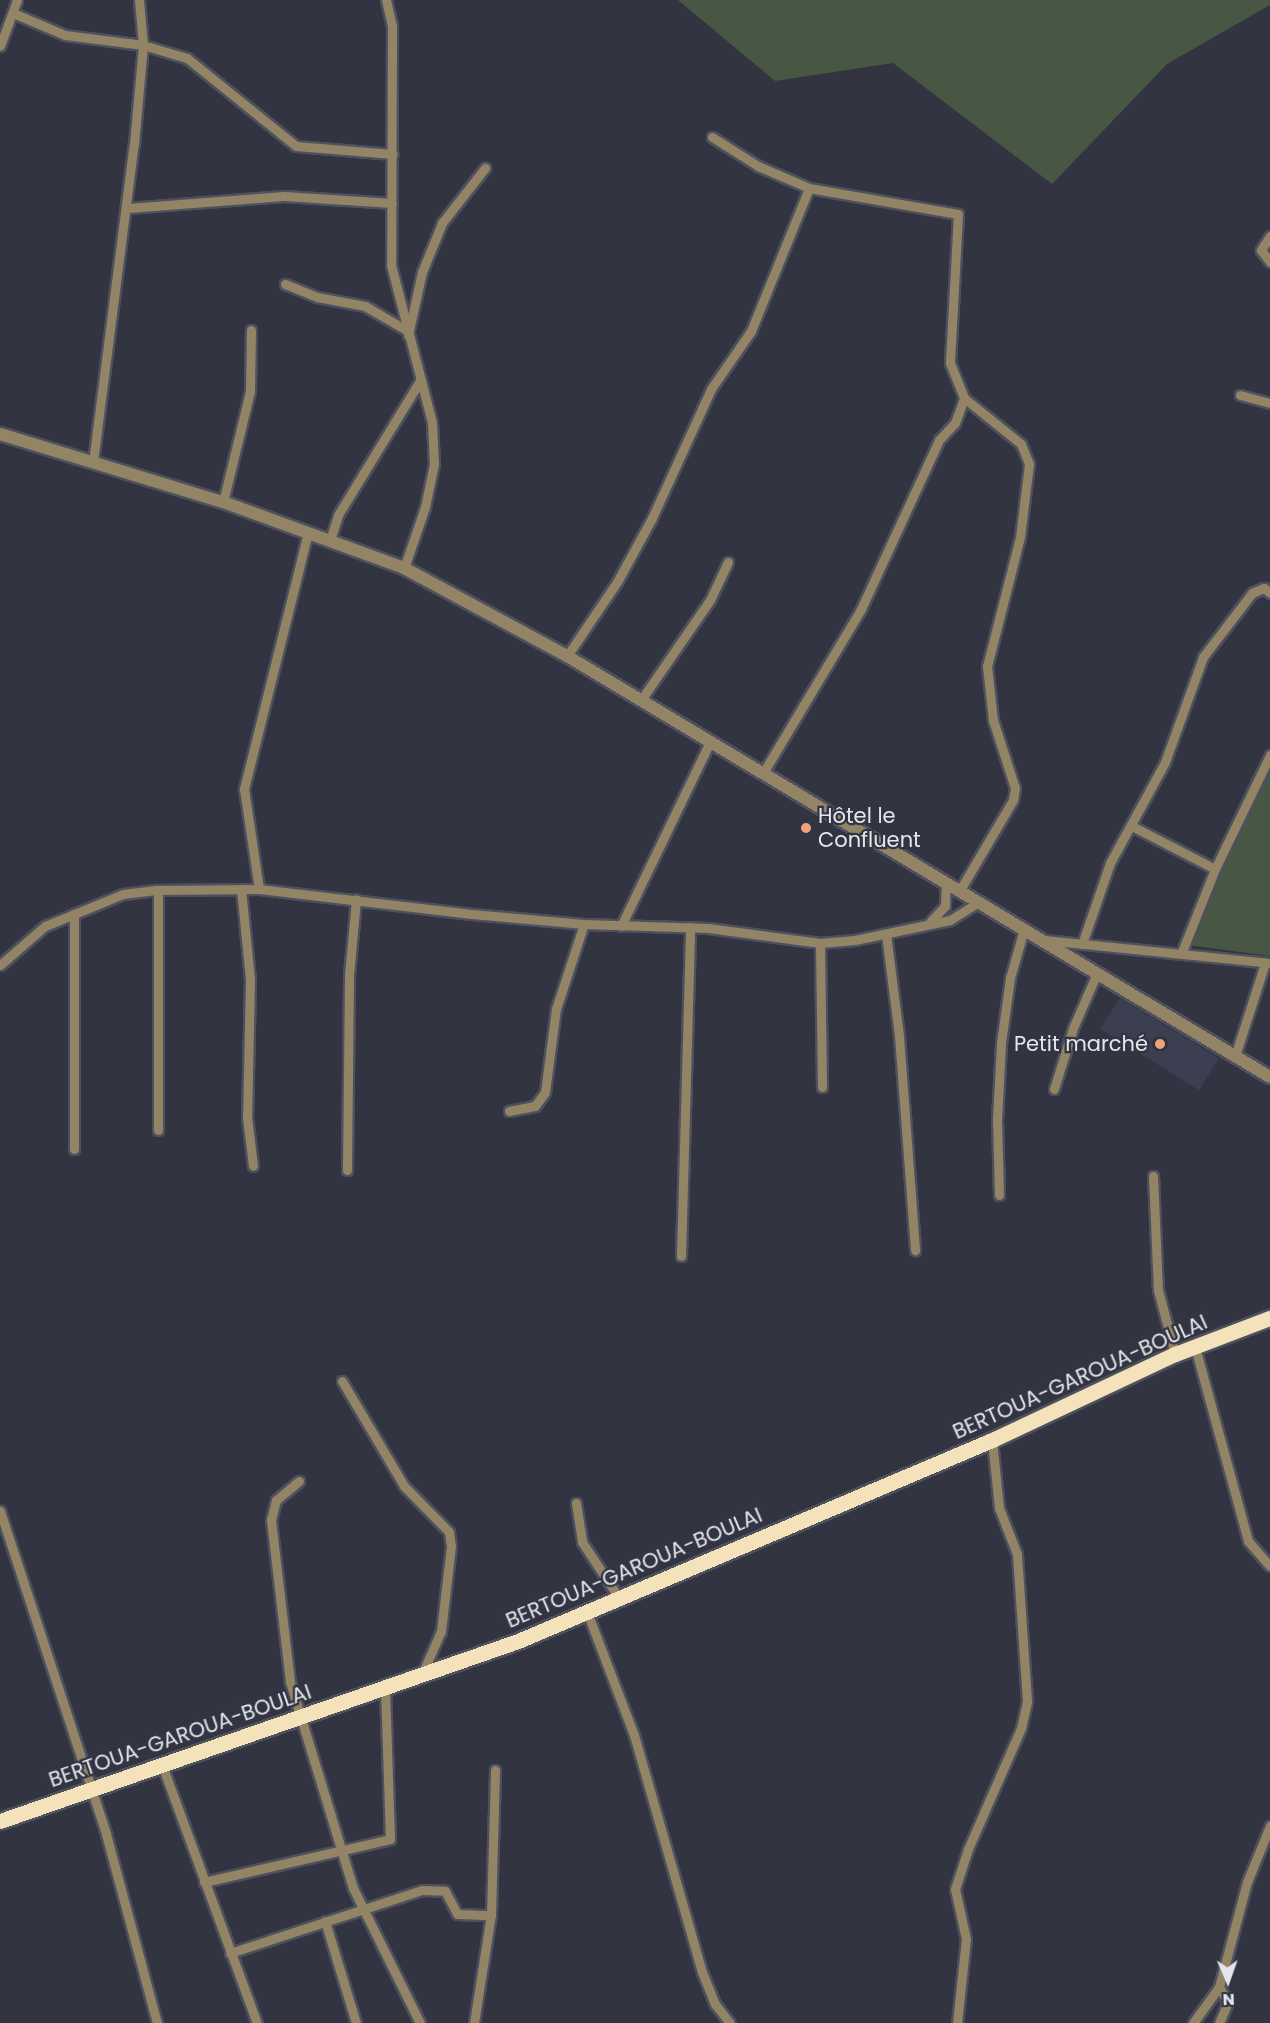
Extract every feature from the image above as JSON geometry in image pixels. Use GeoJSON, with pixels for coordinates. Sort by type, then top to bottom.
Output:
{"type":"FeatureCollection","features":[{"type":"Feature","properties":{"kind":"highway","name":"BERTOUA-GAROUA-BOULAI"},"geometry":{"type":"LineString","coordinates":[[0,1821],[422,1674],[587,1612],[992,1440],[1175,1354],[1270,1318]]}},
{"type":"Feature","properties":{"kind":"street"},"geometry":{"type":"LineString","coordinates":[[0,46],[17,0]]}},
{"type":"Feature","properties":{"kind":"street"},"geometry":{"type":"LineString","coordinates":[[93,462],[128,208],[142,45],[139,0]]}},
{"type":"Feature","properties":{"kind":"street"},"geometry":{"type":"LineString","coordinates":[[386,0],[392,26],[391,265],[406,334],[432,422],[434,464],[425,507],[404,568]]}},
{"type":"Feature","properties":{"kind":"street"},"geometry":{"type":"LineString","coordinates":[[13,13],[65,35],[142,45],[187,58],[296,146],[393,154]]}},
{"type":"Feature","properties":{"kind":"street"},"geometry":{"type":"LineString","coordinates":[[712,137],[758,166],[809,188],[958,214],[950,363],[964,398],[1021,444],[1029,464],[1020,537],[987,666],[993,720],[1015,788],[1013,800],[960,890]]}},
{"type":"Feature","properties":{"kind":"street"},"geometry":{"type":"LineString","coordinates":[[406,334],[422,272],[442,223],[485,168]]}},
{"type":"Feature","properties":{"kind":"street"},"geometry":{"type":"LineString","coordinates":[[567,656],[617,582],[652,518],[711,389],[750,331],[809,188]]}},
{"type":"Feature","properties":{"kind":"street"},"geometry":{"type":"LineString","coordinates":[[128,208],[284,196],[392,203]]}},
{"type":"Feature","properties":{"kind":"street"},"geometry":{"type":"LineString","coordinates":[[1270,236],[1261,250],[1270,262]]}},
{"type":"Feature","properties":{"kind":"street"},"geometry":{"type":"LineString","coordinates":[[285,284],[317,297],[365,306],[406,334]]}},
{"type":"Feature","properties":{"kind":"street"},"geometry":{"type":"LineString","coordinates":[[223,502],[250,392],[251,330]]}},
{"type":"Feature","properties":{"kind":"street"},"geometry":{"type":"LineString","coordinates":[[330,540],[338,515],[421,379]]}},
{"type":"Feature","properties":{"kind":"street"},"geometry":{"type":"LineString","coordinates":[[1240,395],[1270,403]]}},
{"type":"Feature","properties":{"kind":"street"},"geometry":{"type":"LineString","coordinates":[[763,773],[861,609],[939,440],[959,416],[964,398]]}},
{"type":"Feature","properties":{"kind":"street"},"geometry":{"type":"LineString","coordinates":[[0,434],[223,502],[404,568],[567,656],[1270,1077]]}},
{"type":"Feature","properties":{"kind":"street"},"geometry":{"type":"LineString","coordinates":[[259,890],[244,789],[308,532]]}},
{"type":"Feature","properties":{"kind":"street"},"geometry":{"type":"LineString","coordinates":[[641,700],[710,600],[728,562]]}},
{"type":"Feature","properties":{"kind":"street"},"geometry":{"type":"LineString","coordinates":[[1082,944],[1110,864],[1165,762],[1211,644],[1252,593],[1264,588],[1270,593]]}},
{"type":"Feature","properties":{"kind":"street"},"geometry":{"type":"LineString","coordinates":[[621,926],[710,742]]}},
{"type":"Feature","properties":{"kind":"street"},"geometry":{"type":"LineString","coordinates":[[1180,954],[1215,869],[1270,755]]}},
{"type":"Feature","properties":{"kind":"street"},"geometry":{"type":"LineString","coordinates":[[1132,826],[1215,869]]}},
{"type":"Feature","properties":{"kind":"street"},"geometry":{"type":"LineString","coordinates":[[928,923],[945,906],[946,882]]}},
{"type":"Feature","properties":{"kind":"street"},"geometry":{"type":"LineString","coordinates":[[241,889],[250,979],[248,1118],[253,1166]]}},
{"type":"Feature","properties":{"kind":"street"},"geometry":{"type":"LineString","coordinates":[[0,965],[45,926],[123,894],[158,890],[259,890],[584,924],[690,927],[820,943],[886,934],[950,920],[979,902]]}},
{"type":"Feature","properties":{"kind":"street"},"geometry":{"type":"LineString","coordinates":[[158,890],[158,1130]]}},
{"type":"Feature","properties":{"kind":"street"},"geometry":{"type":"LineString","coordinates":[[347,1170],[348,975],[356,899]]}},
{"type":"Feature","properties":{"kind":"street"},"geometry":{"type":"LineString","coordinates":[[74,914],[74,1149]]}},
{"type":"Feature","properties":{"kind":"street"},"geometry":{"type":"LineString","coordinates":[[509,1111],[535,1106],[545,1092],[556,1009],[584,924]]}},
{"type":"Feature","properties":{"kind":"street"},"geometry":{"type":"LineString","coordinates":[[681,1256],[690,927]]}},
{"type":"Feature","properties":{"kind":"street"},"geometry":{"type":"LineString","coordinates":[[999,1195],[997,1120],[1001,1043],[1010,978],[1024,929]]}},
{"type":"Feature","properties":{"kind":"street"},"geometry":{"type":"LineString","coordinates":[[886,934],[899,1036],[915,1250]]}},
{"type":"Feature","properties":{"kind":"street"},"geometry":{"type":"LineString","coordinates":[[1041,939],[1268,963],[1235,1056]]}},
{"type":"Feature","properties":{"kind":"street"},"geometry":{"type":"LineString","coordinates":[[820,943],[822,1086]]}},
{"type":"Feature","properties":{"kind":"street"},"geometry":{"type":"LineString","coordinates":[[1053,1089],[1073,1028],[1097,973]]}},
{"type":"Feature","properties":{"kind":"street"},"geometry":{"type":"LineString","coordinates":[[1153,1176],[1158,1290],[1175,1354]]}},
{"type":"Feature","properties":{"kind":"street"},"geometry":{"type":"LineString","coordinates":[[1195,1347],[1248,1541],[1269,1562]]}},
{"type":"Feature","properties":{"kind":"street"},"geometry":{"type":"LineString","coordinates":[[342,1382],[404,1486],[449,1532],[451,1546],[441,1631],[422,1674]]}},
{"type":"Feature","properties":{"kind":"street"},"geometry":{"type":"LineString","coordinates":[[957,2023],[966,1939],[956,1889],[968,1849],[1021,1728],[1027,1701],[1017,1554],[999,1508],[992,1440]]}},
{"type":"Feature","properties":{"kind":"street"},"geometry":{"type":"LineString","coordinates":[[298,1481],[276,1500],[271,1520],[290,1682],[340,1850],[364,1909],[420,2023]]}},
{"type":"Feature","properties":{"kind":"street"},"geometry":{"type":"LineString","coordinates":[[576,1503],[582,1542],[619,1598]]}},
{"type":"Feature","properties":{"kind":"street"},"geometry":{"type":"LineString","coordinates":[[0,1511],[89,1790],[106,1834],[157,2023]]}},
{"type":"Feature","properties":{"kind":"street"},"geometry":{"type":"LineString","coordinates":[[587,1612],[634,1735],[702,1972],[715,2004],[730,2023]]}},
{"type":"Feature","properties":{"kind":"street"},"geometry":{"type":"LineString","coordinates":[[204,1882],[340,1850],[383,1843],[392,1833],[385,1687]]}},
{"type":"Feature","properties":{"kind":"street"},"geometry":{"type":"LineString","coordinates":[[162,1765],[257,2023]]}},
{"type":"Feature","properties":{"kind":"street"},"geometry":{"type":"LineString","coordinates":[[474,2023],[491,1915],[495,1770]]}},
{"type":"Feature","properties":{"kind":"street"},"geometry":{"type":"LineString","coordinates":[[1194,2023],[1219,1987],[1247,1882],[1270,1826]]}},
{"type":"Feature","properties":{"kind":"street"},"geometry":{"type":"LineString","coordinates":[[230,1953],[422,1890],[440,1888],[457,1914],[491,1915]]}},
{"type":"Feature","properties":{"kind":"street"},"geometry":{"type":"LineString","coordinates":[[325,1921],[356,2023]]}},
{"type":"Feature","properties":{"kind":"street"},"geometry":{"type":"LineString","coordinates":[[1219,1987],[1228,2001],[1219,2023]]}},
{"type":"Feature","properties":{"kind":"shaded area","name":"Petit marché"},"geometry":{"type":"Polygon","coordinates":[[[1120,998],[1219,1058],[1199,1090],[1100,1029],[1120,998]]]}},
{"type":"Feature","properties":{"kind":"green space"},"geometry":{"type":"Polygon","coordinates":[[[678,0],[1270,0],[1270,5],[1167,64],[1052,184],[893,63],[775,81],[678,0]]]}},
{"type":"Feature","properties":{"kind":"green space"},"geometry":{"type":"Polygon","coordinates":[[[1265,767],[1270,769],[1270,956],[1188,945],[1199,908],[1265,767]]]}},
{"type":"Feature","properties":{"kind":"place","name":"Hôtel le Confluent"},"geometry":{"type":"Point","coordinates":[806,828]}},
{"type":"Feature","properties":{"kind":"place","name":"Petit marché"},"geometry":{"type":"Point","coordinates":[1160,1044]}}]}
